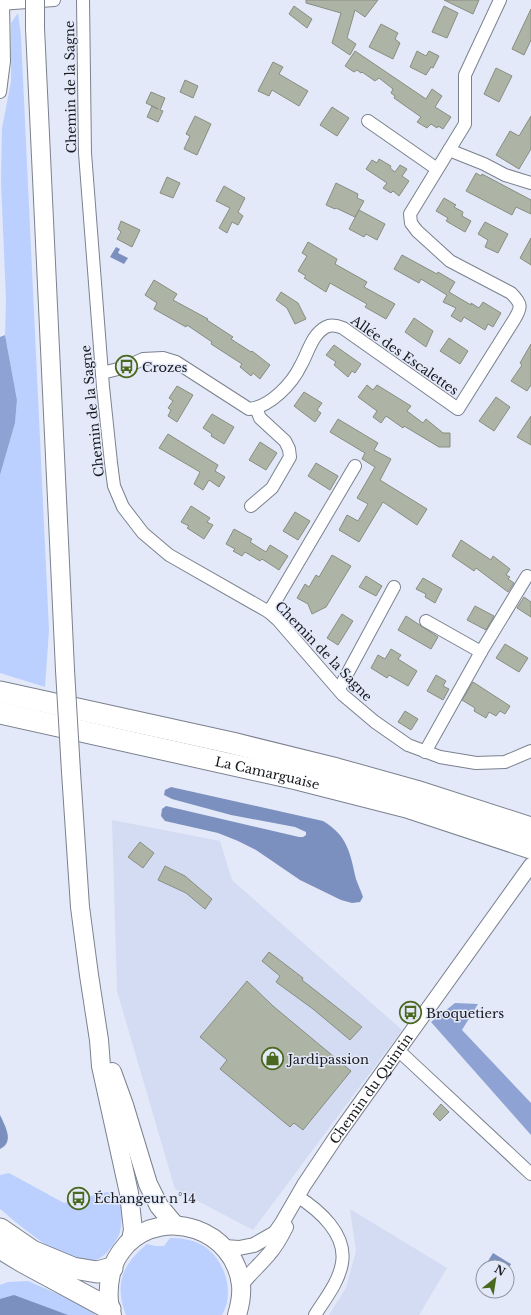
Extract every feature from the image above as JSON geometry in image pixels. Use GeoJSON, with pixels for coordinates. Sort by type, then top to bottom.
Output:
{"type":"FeatureCollection","features":[{"type":"Feature","properties":{"kind":"highway","name":"La Camarguaise"},"geometry":{"type":"LineString","coordinates":[[0,691],[34,700],[232,743],[337,769],[416,791],[531,828]]}},
{"type":"Feature","properties":{"kind":"highway","name":"La Camarguaise"},"geometry":{"type":"LineString","coordinates":[[0,713],[297,779],[406,807],[531,848]]}},
{"type":"Feature","properties":{"kind":"highway"},"geometry":{"type":"LineString","coordinates":[[0,1229],[32,1251],[73,1268],[97,1272],[112,1268]]}},
{"type":"Feature","properties":{"kind":"highway"},"geometry":{"type":"LineString","coordinates":[[0,1248],[111,1312]]}},
{"type":"Feature","properties":{"kind":"main road"},"geometry":{"type":"LineString","coordinates":[[34,0],[65,670],[80,907],[99,1040],[101,1066],[129,1193],[134,1230],[131,1240]]}},
{"type":"Feature","properties":{"kind":"main road"},"geometry":{"type":"LineString","coordinates":[[99,1040],[124,1105],[148,1184],[159,1206],[176,1225]]}},
{"type":"Feature","properties":{"kind":"main road"},"geometry":{"type":"LineString","coordinates":[[111,1312],[108,1286],[112,1268],[123,1248],[131,1240],[152,1229],[166,1225],[176,1225],[202,1231],[214,1238],[224,1247],[238,1271],[241,1285],[241,1300],[237,1315]]}},
{"type":"Feature","properties":{"kind":"street"},"geometry":{"type":"LineString","coordinates":[[0,92],[4,61],[1,4],[54,0]]}},
{"type":"Feature","properties":{"kind":"street","name":"Chemin de la Sagne"},"geometry":{"type":"LineString","coordinates":[[83,0],[85,153],[102,373],[114,486],[123,507],[143,533],[169,555],[269,612],[278,620],[339,689],[375,722],[408,745],[440,758],[476,764],[505,762],[531,751]]}},
{"type":"Feature","properties":{"kind":"street","name":"Allée des Escalettes"},"geometry":{"type":"LineString","coordinates":[[256,408],[269,402],[289,384],[301,366],[309,347],[318,333],[326,327],[333,325],[344,328],[458,409],[520,310],[520,305],[517,299],[511,294],[450,261],[417,231],[411,223],[410,214],[465,124],[465,75],[500,0]]}},
{"type":"Feature","properties":{"kind":"street"},"geometry":{"type":"LineString","coordinates":[[368,121],[437,169]]}},
{"type":"Feature","properties":{"kind":"street"},"geometry":{"type":"LineString","coordinates":[[449,150],[484,164],[505,175],[531,182]]}},
{"type":"Feature","properties":{"kind":"street"},"geometry":{"type":"LineString","coordinates":[[102,373],[126,367],[143,359],[163,358],[176,362],[249,409],[256,408],[260,418],[285,441],[289,449],[290,457],[272,488],[251,506]]}},
{"type":"Feature","properties":{"kind":"street"},"geometry":{"type":"LineString","coordinates":[[269,612],[355,466]]}},
{"type":"Feature","properties":{"kind":"street"},"geometry":{"type":"LineString","coordinates":[[425,752],[481,652],[527,576]]}},
{"type":"Feature","properties":{"kind":"street"},"geometry":{"type":"LineString","coordinates":[[339,689],[394,587]]}},
{"type":"Feature","properties":{"kind":"street"},"geometry":{"type":"LineString","coordinates":[[426,621],[481,652]]}},
{"type":"Feature","properties":{"kind":"street","name":"Chemin du Quintin"},"geometry":{"type":"LineString","coordinates":[[224,1247],[239,1248],[254,1245],[275,1233],[297,1196],[336,1137],[531,865]]}},
{"type":"Feature","properties":{"kind":"street"},"geometry":{"type":"LineString","coordinates":[[398,1050],[531,1174]]}},
{"type":"Feature","properties":{"kind":"street"},"geometry":{"type":"LineString","coordinates":[[297,1196],[323,1215],[336,1232],[342,1247],[342,1263],[336,1280],[315,1315]]}},
{"type":"Feature","properties":{"kind":"street","name":"Chemin du Quintin"},"geometry":{"type":"LineString","coordinates":[[241,1285],[250,1272],[269,1254],[281,1238],[294,1210],[297,1196]]}},
{"type":"Feature","properties":{"kind":"shaded area"},"geometry":{"type":"Polygon","coordinates":[[[18,13],[21,36],[49,630],[45,687],[0,673],[0,475],[15,423],[17,400],[5,335],[6,300],[1,182],[2,128],[11,82],[11,23],[18,13]]]}},
{"type":"Feature","properties":{"kind":"shaded area"},"geometry":{"type":"Polygon","coordinates":[[[116,247],[120,249],[118,253],[128,258],[124,264],[110,257],[116,247]]]}},
{"type":"Feature","properties":{"kind":"shaded area"},"geometry":{"type":"Polygon","coordinates":[[[5,335],[17,400],[15,423],[0,475],[0,337],[5,335]]]}},
{"type":"Feature","properties":{"kind":"shaded area"},"geometry":{"type":"Polygon","coordinates":[[[171,787],[323,821],[338,833],[347,846],[356,879],[363,897],[360,902],[352,903],[341,900],[300,880],[256,850],[238,841],[218,833],[165,821],[161,816],[162,809],[166,806],[299,837],[306,835],[306,832],[295,827],[231,815],[172,799],[164,795],[165,790],[171,787]]]}},
{"type":"Feature","properties":{"kind":"shaded area"},"geometry":{"type":"Polygon","coordinates":[[[112,820],[220,841],[232,880],[402,1030],[253,1230],[175,1189],[117,991],[112,820]]]}},
{"type":"Feature","properties":{"kind":"shaded area"},"geometry":{"type":"Polygon","coordinates":[[[455,1003],[478,1004],[462,1030],[531,1103],[531,1135],[431,1022],[455,1003]]]}},
{"type":"Feature","properties":{"kind":"shaded area"},"geometry":{"type":"Polygon","coordinates":[[[0,1115],[8,1134],[8,1138],[5,1146],[0,1149],[0,1115]]]}},
{"type":"Feature","properties":{"kind":"shaded area"},"geometry":{"type":"Polygon","coordinates":[[[9,1173],[64,1203],[107,1192],[115,1194],[121,1205],[121,1225],[119,1234],[110,1249],[100,1258],[89,1261],[76,1259],[47,1246],[33,1236],[0,1209],[0,1175],[9,1173]]]}},
{"type":"Feature","properties":{"kind":"shaded area"},"geometry":{"type":"Polygon","coordinates":[[[350,1209],[447,1268],[419,1315],[329,1315],[346,1288],[356,1251],[350,1209]]]}},
{"type":"Feature","properties":{"kind":"shaded area"},"geometry":{"type":"Polygon","coordinates":[[[170,1238],[185,1239],[196,1242],[216,1257],[225,1275],[228,1286],[226,1306],[222,1315],[126,1315],[122,1304],[121,1284],[126,1268],[138,1252],[147,1244],[164,1246],[170,1238]]]}},
{"type":"Feature","properties":{"kind":"shaded area"},"geometry":{"type":"Polygon","coordinates":[[[493,1253],[503,1259],[489,1259],[493,1253]]]}},
{"type":"Feature","properties":{"kind":"shaded area"},"geometry":{"type":"Polygon","coordinates":[[[28,1281],[76,1302],[95,1315],[0,1315],[0,1285],[8,1282],[28,1281]]]}},
{"type":"Feature","properties":{"kind":"shaded area"},"geometry":{"type":"Polygon","coordinates":[[[14,1295],[68,1315],[0,1315],[0,1299],[14,1295]]]}},
{"type":"Feature","properties":{"kind":"building"},"geometry":{"type":"Polygon","coordinates":[[[306,0],[378,0],[365,17],[355,10],[347,38],[356,44],[350,55],[332,43],[341,13],[306,3],[306,0]]]}},
{"type":"Feature","properties":{"kind":"building"},"geometry":{"type":"Polygon","coordinates":[[[444,0],[479,0],[473,14],[444,0]]]}},
{"type":"Feature","properties":{"kind":"building"},"geometry":{"type":"Polygon","coordinates":[[[294,6],[312,19],[307,28],[289,14],[294,6]]]}},
{"type":"Feature","properties":{"kind":"building"},"geometry":{"type":"Polygon","coordinates":[[[444,6],[458,13],[447,38],[432,32],[444,6]]]}},
{"type":"Feature","properties":{"kind":"building"},"geometry":{"type":"Polygon","coordinates":[[[531,9],[531,40],[524,55],[512,49],[531,9]]]}},
{"type":"Feature","properties":{"kind":"building"},"geometry":{"type":"Polygon","coordinates":[[[381,24],[398,33],[395,39],[400,43],[393,59],[369,47],[381,24]]]}},
{"type":"Feature","properties":{"kind":"building"},"geometry":{"type":"Polygon","coordinates":[[[355,51],[426,99],[432,89],[442,96],[435,107],[451,117],[443,129],[438,126],[437,128],[431,124],[427,128],[417,122],[421,117],[394,98],[395,96],[391,93],[393,89],[379,78],[375,81],[362,72],[361,73],[357,70],[354,72],[345,66],[355,51]]]}},
{"type":"Feature","properties":{"kind":"building"},"geometry":{"type":"Polygon","coordinates":[[[417,51],[426,56],[429,51],[439,56],[433,68],[431,67],[426,75],[410,67],[417,51]]]}},
{"type":"Feature","properties":{"kind":"building"},"geometry":{"type":"Polygon","coordinates":[[[273,62],[283,67],[279,74],[308,91],[299,106],[272,90],[269,96],[258,91],[273,62]]]}},
{"type":"Feature","properties":{"kind":"building"},"geometry":{"type":"Polygon","coordinates":[[[496,68],[512,76],[499,102],[484,94],[496,68]]]}},
{"type":"Feature","properties":{"kind":"building"},"geometry":{"type":"Polygon","coordinates":[[[185,80],[198,86],[193,98],[180,92],[185,80]]]}},
{"type":"Feature","properties":{"kind":"building"},"geometry":{"type":"Polygon","coordinates":[[[151,92],[165,98],[160,110],[163,111],[158,122],[147,117],[152,106],[146,103],[151,92]]]}},
{"type":"Feature","properties":{"kind":"building"},"geometry":{"type":"Polygon","coordinates":[[[332,107],[349,118],[337,136],[320,125],[332,107]]]}},
{"type":"Feature","properties":{"kind":"building"},"geometry":{"type":"Polygon","coordinates":[[[195,116],[211,124],[197,155],[184,149],[190,136],[186,134],[195,116]]]}},
{"type":"Feature","properties":{"kind":"building"},"geometry":{"type":"Polygon","coordinates":[[[531,116],[531,149],[519,169],[496,155],[510,131],[519,136],[531,116]]]}},
{"type":"Feature","properties":{"kind":"building"},"geometry":{"type":"Polygon","coordinates":[[[379,159],[391,166],[390,168],[395,172],[400,165],[407,169],[402,176],[409,181],[399,196],[393,191],[391,193],[383,188],[387,183],[366,169],[372,160],[377,163],[379,159]]]}},
{"type":"Feature","properties":{"kind":"building"},"geometry":{"type":"Polygon","coordinates":[[[476,173],[481,176],[482,174],[531,200],[531,214],[516,207],[512,215],[466,191],[476,173]]]}},
{"type":"Feature","properties":{"kind":"building"},"geometry":{"type":"Polygon","coordinates":[[[167,177],[180,183],[173,198],[160,193],[167,177]]]}},
{"type":"Feature","properties":{"kind":"building"},"geometry":{"type":"Polygon","coordinates":[[[336,183],[358,194],[357,198],[364,201],[355,217],[326,205],[336,183]]]}},
{"type":"Feature","properties":{"kind":"building"},"geometry":{"type":"Polygon","coordinates":[[[224,186],[245,198],[238,212],[243,216],[238,225],[232,222],[227,233],[219,228],[230,208],[216,201],[224,186]]]}},
{"type":"Feature","properties":{"kind":"building"},"geometry":{"type":"Polygon","coordinates":[[[444,198],[456,205],[454,207],[463,212],[462,216],[471,221],[465,232],[446,221],[448,218],[436,211],[444,198]]]}},
{"type":"Feature","properties":{"kind":"building"},"geometry":{"type":"Polygon","coordinates":[[[359,210],[385,224],[377,240],[366,234],[364,237],[349,229],[359,210]]]}},
{"type":"Feature","properties":{"kind":"building"},"geometry":{"type":"Polygon","coordinates":[[[121,221],[140,230],[132,247],[117,239],[121,232],[118,229],[121,221]]]}},
{"type":"Feature","properties":{"kind":"building"},"geometry":{"type":"Polygon","coordinates":[[[485,222],[508,234],[498,253],[485,247],[488,240],[478,234],[485,222]]]}},
{"type":"Feature","properties":{"kind":"building"},"geometry":{"type":"Polygon","coordinates":[[[531,238],[531,265],[520,258],[531,238]]]}},
{"type":"Feature","properties":{"kind":"building"},"geometry":{"type":"Polygon","coordinates":[[[308,242],[337,259],[335,264],[367,282],[364,287],[395,304],[386,319],[365,307],[367,304],[330,283],[326,292],[304,278],[306,276],[298,271],[307,256],[302,253],[308,242]]]}},
{"type":"Feature","properties":{"kind":"building"},"geometry":{"type":"Polygon","coordinates":[[[402,255],[455,282],[449,292],[471,305],[471,303],[479,308],[483,302],[501,313],[493,327],[488,324],[485,330],[464,317],[461,322],[451,316],[456,308],[443,302],[447,295],[421,279],[419,283],[394,269],[402,255]]]}},
{"type":"Feature","properties":{"kind":"building"},"geometry":{"type":"Polygon","coordinates":[[[154,280],[177,294],[173,300],[208,319],[207,320],[233,337],[231,339],[251,352],[252,351],[270,365],[260,379],[253,373],[251,376],[240,367],[242,364],[211,344],[212,342],[187,325],[186,327],[154,309],[157,303],[145,295],[154,280]]]}},
{"type":"Feature","properties":{"kind":"building"},"geometry":{"type":"Polygon","coordinates":[[[281,292],[298,303],[306,319],[295,324],[287,308],[276,300],[281,292]]]}},
{"type":"Feature","properties":{"kind":"building"},"geometry":{"type":"Polygon","coordinates":[[[414,318],[433,331],[426,347],[405,332],[414,318]]]}},
{"type":"Feature","properties":{"kind":"building"},"geometry":{"type":"Polygon","coordinates":[[[449,338],[468,351],[460,364],[440,351],[449,338]]]}},
{"type":"Feature","properties":{"kind":"building"},"geometry":{"type":"Polygon","coordinates":[[[531,344],[531,385],[527,391],[511,381],[522,365],[520,363],[531,344]]]}},
{"type":"Feature","properties":{"kind":"building"},"geometry":{"type":"Polygon","coordinates":[[[334,345],[361,364],[355,373],[352,371],[348,377],[334,365],[336,362],[326,355],[334,345]]]}},
{"type":"Feature","properties":{"kind":"building"},"geometry":{"type":"Polygon","coordinates":[[[367,385],[373,390],[377,385],[411,406],[407,411],[423,423],[426,419],[443,433],[450,433],[450,447],[439,447],[404,426],[403,428],[386,416],[381,423],[373,417],[377,411],[358,397],[367,385]]]}},
{"type":"Feature","properties":{"kind":"building"},"geometry":{"type":"Polygon","coordinates":[[[177,386],[193,395],[177,422],[168,416],[171,410],[168,408],[173,401],[169,398],[177,386]]]}},
{"type":"Feature","properties":{"kind":"building"},"geometry":{"type":"Polygon","coordinates":[[[304,392],[322,403],[317,410],[321,413],[315,422],[294,406],[304,392]]]}},
{"type":"Feature","properties":{"kind":"building"},"geometry":{"type":"Polygon","coordinates":[[[496,397],[510,407],[494,431],[479,421],[496,397]]]}},
{"type":"Feature","properties":{"kind":"building"},"geometry":{"type":"Polygon","coordinates":[[[212,414],[234,427],[224,444],[211,436],[212,434],[203,428],[212,414]]]}},
{"type":"Feature","properties":{"kind":"building"},"geometry":{"type":"Polygon","coordinates":[[[531,416],[531,445],[517,437],[531,416]]]}},
{"type":"Feature","properties":{"kind":"building"},"geometry":{"type":"Polygon","coordinates":[[[338,419],[378,443],[374,450],[391,459],[380,480],[427,509],[417,525],[383,502],[359,542],[339,530],[347,515],[358,521],[368,504],[357,498],[375,467],[362,459],[365,453],[330,432],[338,419]]]}},
{"type":"Feature","properties":{"kind":"building"},"geometry":{"type":"Polygon","coordinates":[[[168,434],[218,465],[215,471],[225,477],[219,487],[209,480],[203,490],[194,484],[200,472],[159,448],[168,434]]]}},
{"type":"Feature","properties":{"kind":"building"},"geometry":{"type":"Polygon","coordinates":[[[260,442],[277,453],[266,470],[249,460],[260,442]]]}},
{"type":"Feature","properties":{"kind":"building"},"geometry":{"type":"Polygon","coordinates":[[[316,463],[338,476],[330,490],[308,476],[316,463]]]}},
{"type":"Feature","properties":{"kind":"building"},"geometry":{"type":"Polygon","coordinates":[[[191,506],[210,518],[207,522],[213,525],[204,539],[187,528],[189,526],[181,522],[191,506]]]}},
{"type":"Feature","properties":{"kind":"building"},"geometry":{"type":"Polygon","coordinates":[[[295,512],[310,521],[298,540],[283,531],[295,512]]]}},
{"type":"Feature","properties":{"kind":"building"},"geometry":{"type":"Polygon","coordinates":[[[234,529],[252,539],[250,542],[266,552],[270,545],[288,556],[279,570],[262,559],[260,561],[245,552],[242,556],[233,551],[235,549],[226,544],[234,529]]]}},
{"type":"Feature","properties":{"kind":"building"},"geometry":{"type":"Polygon","coordinates":[[[461,540],[491,560],[493,556],[510,569],[506,575],[510,577],[508,579],[514,583],[508,592],[476,568],[474,571],[452,556],[461,540]]]}},
{"type":"Feature","properties":{"kind":"building"},"geometry":{"type":"Polygon","coordinates":[[[332,555],[351,566],[326,607],[312,614],[308,604],[297,598],[305,584],[309,587],[316,575],[319,577],[332,555]]]}},
{"type":"Feature","properties":{"kind":"building"},"geometry":{"type":"Polygon","coordinates":[[[366,576],[382,586],[376,596],[359,587],[366,576]]]}},
{"type":"Feature","properties":{"kind":"building"},"geometry":{"type":"Polygon","coordinates":[[[423,578],[442,589],[435,603],[425,597],[426,594],[416,589],[423,578]]]}},
{"type":"Feature","properties":{"kind":"building"},"geometry":{"type":"Polygon","coordinates":[[[524,597],[531,602],[531,617],[517,608],[524,597]]]}},
{"type":"Feature","properties":{"kind":"building"},"geometry":{"type":"Polygon","coordinates":[[[475,606],[494,616],[486,630],[467,620],[475,606]]]}},
{"type":"Feature","properties":{"kind":"building"},"geometry":{"type":"Polygon","coordinates":[[[342,614],[353,621],[338,645],[327,638],[342,614]]]}},
{"type":"Feature","properties":{"kind":"building"},"geometry":{"type":"Polygon","coordinates":[[[406,616],[438,637],[431,649],[398,630],[406,616]]]}},
{"type":"Feature","properties":{"kind":"building"},"geometry":{"type":"Polygon","coordinates":[[[505,644],[528,658],[519,672],[496,658],[505,644]]]}},
{"type":"Feature","properties":{"kind":"building"},"geometry":{"type":"Polygon","coordinates":[[[391,649],[401,655],[398,659],[417,671],[408,686],[389,675],[387,678],[371,668],[378,655],[385,659],[391,649]]]}},
{"type":"Feature","properties":{"kind":"building"},"geometry":{"type":"Polygon","coordinates":[[[436,675],[446,681],[443,686],[449,689],[443,700],[427,691],[436,675]]]}},
{"type":"Feature","properties":{"kind":"building"},"geometry":{"type":"Polygon","coordinates":[[[473,682],[510,706],[505,714],[500,711],[496,716],[489,712],[486,718],[474,711],[475,708],[462,700],[473,682]]]}},
{"type":"Feature","properties":{"kind":"building"},"geometry":{"type":"Polygon","coordinates":[[[405,711],[418,719],[411,730],[398,722],[405,711]]]}},
{"type":"Feature","properties":{"kind":"building"},"geometry":{"type":"Polygon","coordinates":[[[140,842],[154,853],[143,868],[128,857],[140,842]]]}},
{"type":"Feature","properties":{"kind":"building"},"geometry":{"type":"Polygon","coordinates":[[[165,866],[185,876],[212,899],[205,909],[186,893],[158,880],[165,866]]]}},
{"type":"Feature","properties":{"kind":"building"},"geometry":{"type":"Polygon","coordinates":[[[269,952],[362,1027],[350,1040],[313,1009],[276,982],[280,976],[262,961],[269,952]]]}},
{"type":"Feature","properties":{"kind":"building"},"geometry":{"type":"Polygon","coordinates":[[[247,981],[273,1006],[351,1071],[303,1130],[294,1123],[290,1127],[220,1069],[227,1060],[200,1037],[247,981]]]}},
{"type":"Feature","properties":{"kind":"building"},"geometry":{"type":"Polygon","coordinates":[[[441,1104],[449,1112],[440,1121],[433,1114],[441,1104]]]}},
{"type":"Feature","properties":{"kind":"place","name":"Crozes"},"geometry":{"type":"Point","coordinates":[126,367]}},
{"type":"Feature","properties":{"kind":"place","name":"Broquetiers"},"geometry":{"type":"Point","coordinates":[410,1013]}},
{"type":"Feature","properties":{"kind":"place","name":"Jardipassion"},"geometry":{"type":"Point","coordinates":[272,1059]}},
{"type":"Feature","properties":{"kind":"place","name":"Échangeur n°14"},"geometry":{"type":"Point","coordinates":[78,1198]}}]}
